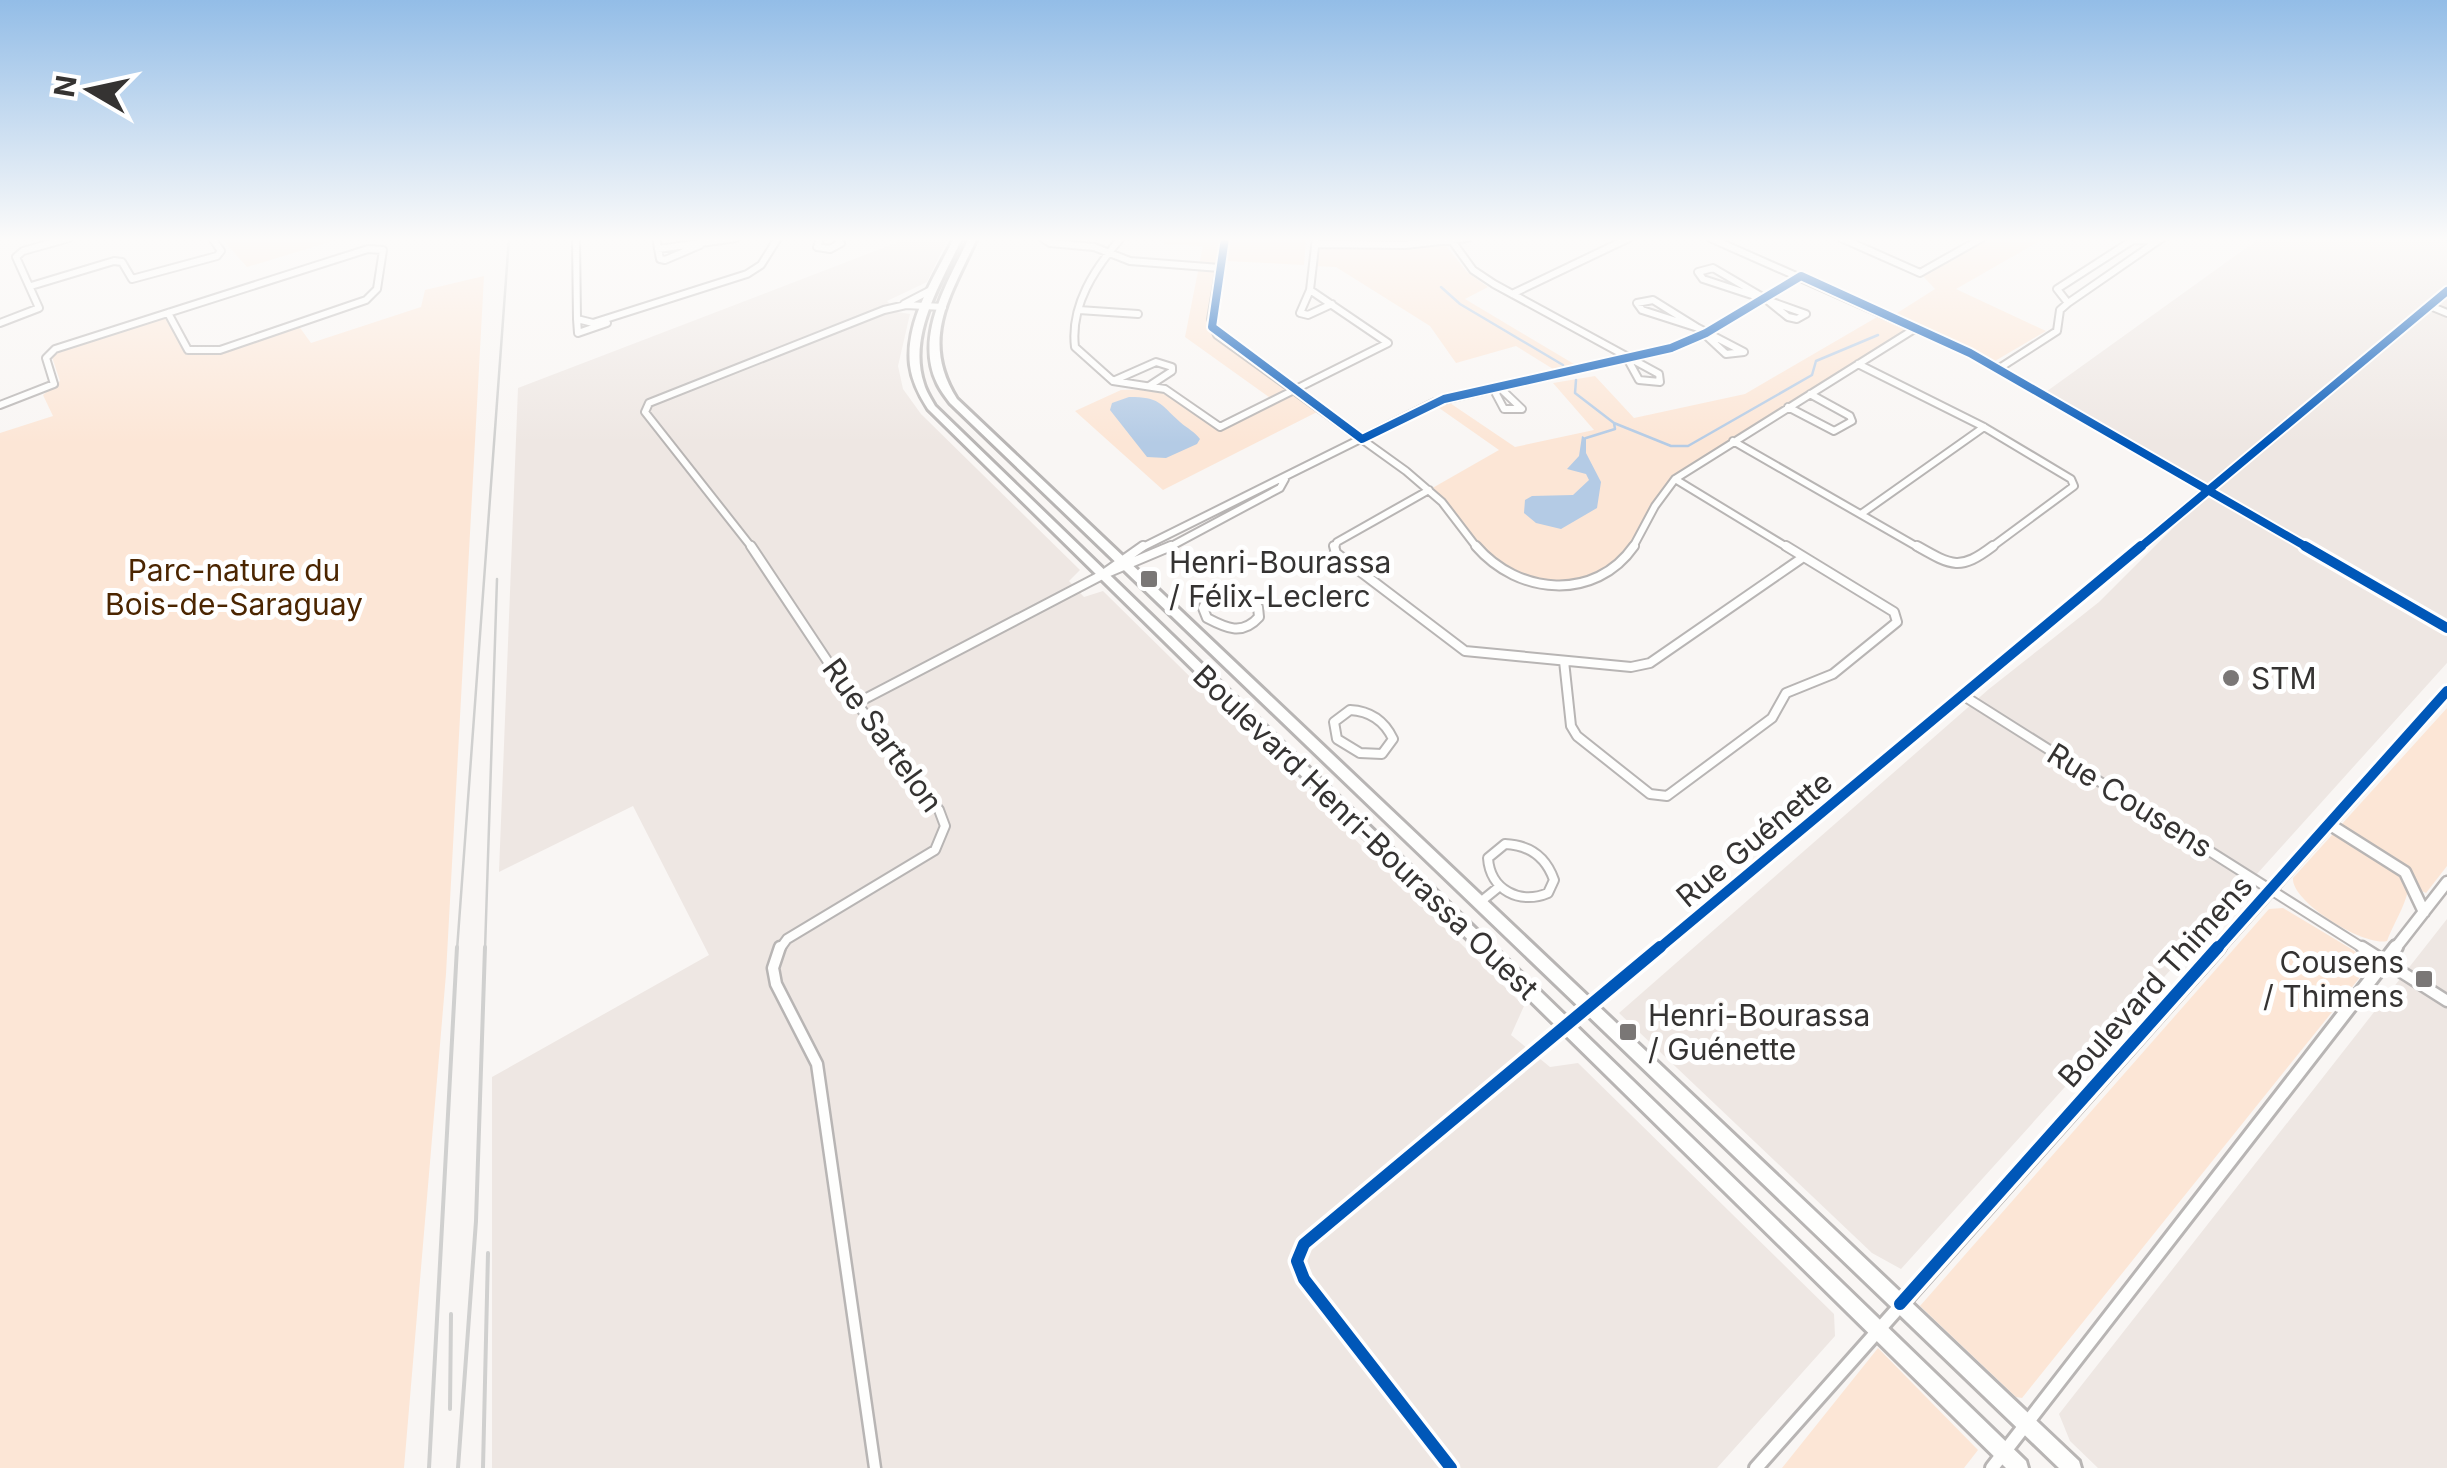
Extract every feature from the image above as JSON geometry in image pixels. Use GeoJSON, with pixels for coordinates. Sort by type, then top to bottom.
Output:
{"type":"FeatureCollection","features":[{"type":"Feature","properties":{"kind":"main road","name":"Boulevard Henri-Bourassa Ouest"},"geometry":{"type":"LineString","coordinates":[[926,307],[912,352],[914,376],[926,400],[1877,1329],[1998,1460],[2019,1468]]}},
{"type":"Feature","properties":{"kind":"main road","name":"Boulevard Henri-Bourassa Ouest"},"geometry":{"type":"LineString","coordinates":[[943,307],[931,349],[934,368],[946,392],[2072,1468]]}},
{"type":"Feature","properties":{"kind":"street"},"geometry":{"type":"LineString","coordinates":[[0,323],[37,310],[36,307]]}},
{"type":"Feature","properties":{"kind":"street"},"geometry":{"type":"LineString","coordinates":[[0,405],[54,384],[46,358],[55,349],[189,307]]}},
{"type":"Feature","properties":{"kind":"street"},"geometry":{"type":"LineString","coordinates":[[168,313],[188,350],[220,350],[341,307]]}},
{"type":"Feature","properties":{"kind":"street"},"geometry":{"type":"LineString","coordinates":[[578,307],[578,333],[653,307]]}},
{"type":"Feature","properties":{"kind":"street","name":"Rue Sartelon"},"geometry":{"type":"LineString","coordinates":[[875,1468],[817,1064],[770,970],[774,954],[787,939],[926,857],[944,838],[943,816],[856,703],[734,520],[645,412],[650,403],[664,394],[900,307]]}},
{"type":"Feature","properties":{"kind":"street","name":"Rue Sartelon"},"geometry":{"type":"LineString","coordinates":[[935,307],[943,307]]}},
{"type":"Feature","properties":{"kind":"street"},"geometry":{"type":"LineString","coordinates":[[1080,307],[1073,330],[1075,347],[1114,380],[1165,389],[1220,427],[1388,343],[1336,307]]}},
{"type":"Feature","properties":{"kind":"street"},"geometry":{"type":"LineString","coordinates":[[1215,307],[1212,328],[1429,490],[1445,504],[1462,530],[1508,574],[1524,580],[1582,584],[1597,580],[1628,560],[1652,506],[1674,479],[1916,328]]}},
{"type":"Feature","properties":{"kind":"street"},"geometry":{"type":"LineString","coordinates":[[1303,307],[1300,313],[1308,315],[1327,307]]}},
{"type":"Feature","properties":{"kind":"street"},"geometry":{"type":"LineString","coordinates":[[1534,307],[1659,374],[1660,382],[1639,380],[1628,360]]}},
{"type":"Feature","properties":{"kind":"street"},"geometry":{"type":"LineString","coordinates":[[1640,307],[1642,310],[1706,333],[1718,335],[1744,352],[1726,354],[1706,333],[1663,307]]}},
{"type":"Feature","properties":{"kind":"street"},"geometry":{"type":"LineString","coordinates":[[856,703],[1123,564],[1269,481],[1285,479],[1435,402],[1671,348],[1753,307]]}},
{"type":"Feature","properties":{"kind":"street"},"geometry":{"type":"LineString","coordinates":[[1775,307],[1788,318],[1797,320],[1806,314],[1786,307]]}},
{"type":"Feature","properties":{"kind":"street"},"geometry":{"type":"LineString","coordinates":[[1868,307],[1998,369],[2447,628]]}},
{"type":"Feature","properties":{"kind":"street"},"geometry":{"type":"LineString","coordinates":[[1998,369],[2057,331],[2064,307]]}},
{"type":"Feature","properties":{"kind":"street","name":"Rue Guénette"},"geometry":{"type":"LineString","coordinates":[[1451,1468],[1304,1279],[1298,1254],[1358,1197],[2429,307]]}},
{"type":"Feature","properties":{"kind":"street"},"geometry":{"type":"LineString","coordinates":[[1079,310],[1138,314]]}},
{"type":"Feature","properties":{"kind":"street"},"geometry":{"type":"LineString","coordinates":[[578,319],[593,323],[610,321]]}},
{"type":"Feature","properties":{"kind":"street"},"geometry":{"type":"LineString","coordinates":[[1114,380],[1156,362],[1172,367],[1172,371],[1149,386]]}},
{"type":"Feature","properties":{"kind":"street"},"geometry":{"type":"LineString","coordinates":[[1733,441],[1946,564],[1958,566],[1969,564],[2074,486],[2071,479],[1984,428],[1858,364]]}},
{"type":"Feature","properties":{"kind":"street"},"geometry":{"type":"LineString","coordinates":[[1499,387],[1510,392],[1522,409],[1504,409],[1496,394],[1499,387]]}},
{"type":"Feature","properties":{"kind":"street"},"geometry":{"type":"LineString","coordinates":[[1788,407],[1834,430],[1852,422],[1850,416],[1810,394]]}},
{"type":"Feature","properties":{"kind":"street"},"geometry":{"type":"LineString","coordinates":[[1860,514],[1984,428]]}},
{"type":"Feature","properties":{"kind":"street"},"geometry":{"type":"LineString","coordinates":[[1123,564],[1149,558],[1280,488],[1285,479]]}},
{"type":"Feature","properties":{"kind":"street"},"geometry":{"type":"LineString","coordinates":[[1564,661],[1572,726],[1577,736],[1659,797],[1674,793],[1772,718],[1786,693],[1833,674],[1897,622],[1894,612],[1674,479]]}},
{"type":"Feature","properties":{"kind":"street"},"geometry":{"type":"LineString","coordinates":[[1429,490],[1337,542],[1333,548],[1465,651],[1632,666],[1650,663],[1802,558]]}},
{"type":"Feature","properties":{"kind":"street","name":"Boulevard Henri-Bourassa Ouest"},"geometry":{"type":"LineString","coordinates":[[1220,592],[1242,593],[1258,606],[1259,617],[1245,629],[1224,629],[1212,622],[1203,608],[1208,598],[1220,592]]}},
{"type":"Feature","properties":{"kind":"street","name":"Boulevard Henri-Bourassa Ouest"},"geometry":{"type":"LineString","coordinates":[[1194,631],[1212,622]]}},
{"type":"Feature","properties":{"kind":"street","name":"Boulevard Thimens"},"geometry":{"type":"LineString","coordinates":[[1756,1468],[2447,691]]}},
{"type":"Feature","properties":{"kind":"street","name":"Rue Cousens"},"geometry":{"type":"LineString","coordinates":[[1964,696],[2447,1002]]}},
{"type":"Feature","properties":{"kind":"street","name":"Boulevard Henri-Bourassa Ouest"},"geometry":{"type":"LineString","coordinates":[[1350,710],[1372,714],[1388,728],[1393,739],[1388,750],[1376,756],[1355,753],[1343,743],[1332,727],[1338,716],[1350,710]]}},
{"type":"Feature","properties":{"kind":"street","name":"Boulevard Henri-Bourassa Ouest"},"geometry":{"type":"LineString","coordinates":[[1323,755],[1343,743]]}},
{"type":"Feature","properties":{"kind":"street"},"geometry":{"type":"LineString","coordinates":[[2329,824],[2405,872],[2424,912]]}},
{"type":"Feature","properties":{"kind":"street","name":"Boulevard Henri-Bourassa Ouest"},"geometry":{"type":"LineString","coordinates":[[1505,844],[1530,849],[1553,873],[1548,893],[1534,899],[1517,898],[1500,886],[1486,866],[1491,852],[1505,844]]}},
{"type":"Feature","properties":{"kind":"street"},"geometry":{"type":"LineString","coordinates":[[1998,1460],[2447,882]]}},
{"type":"Feature","properties":{"kind":"street","name":"Boulevard Henri-Bourassa Ouest"},"geometry":{"type":"LineString","coordinates":[[1479,903],[1500,886]]}},
{"type":"Feature","properties":{"kind":"shaded area"},"geometry":{"type":"Polygon","coordinates":[[[730,307],[892,307],[897,312],[910,314],[898,366],[903,389],[921,414],[1080,570],[1069,581],[1084,597],[1103,591],[1524,1006],[1511,1035],[1550,1067],[1578,1063],[1834,1314],[1835,1336],[1717,1468],[492,1468],[492,1077],[709,955],[633,806],[499,872],[518,388],[730,307]]]}},
{"type":"Feature","properties":{"kind":"shaded area"},"geometry":{"type":"Polygon","coordinates":[[[2165,307],[2447,307],[2447,663],[1901,1269],[1872,1253],[1619,1013],[1989,689],[2099,602],[2210,491],[2043,394],[2165,307]]]}},
{"type":"Feature","properties":{"kind":"shaded area"},"geometry":{"type":"Polygon","coordinates":[[[2447,919],[2447,1468],[2098,1468],[2070,1441],[2059,1414],[2447,919]]]}},
{"type":"Feature","properties":{"kind":"green space","name":"Parc-nature du Bois-de-Saraguay"},"geometry":{"type":"Polygon","coordinates":[[[421,307],[482,307],[446,974],[404,1468],[0,1468],[0,433],[53,416],[43,395],[60,381],[52,357],[61,349],[165,316],[184,352],[197,355],[226,352],[298,325],[311,343],[421,307]]]}},
{"type":"Feature","properties":{"kind":"green space"},"geometry":{"type":"Polygon","coordinates":[[[1191,307],[1215,307],[1212,327],[1321,410],[1163,490],[1075,411],[1121,390],[1155,389],[1221,427],[1276,402],[1185,337],[1191,307]]]}},
{"type":"Feature","properties":{"kind":"green space"},"geometry":{"type":"Polygon","coordinates":[[[1399,307],[1478,307],[1574,364],[1553,369],[1516,346],[1456,363],[1430,326],[1399,307]]]}},
{"type":"Feature","properties":{"kind":"green space"},"geometry":{"type":"Polygon","coordinates":[[[1907,307],[1994,307],[2046,331],[1995,361],[1894,315],[1907,307]]]}},
{"type":"Feature","properties":{"kind":"green space"},"geometry":{"type":"Polygon","coordinates":[[[1884,313],[1916,328],[1675,479],[1658,500],[1630,558],[1601,577],[1564,585],[1510,574],[1478,549],[1429,490],[1499,450],[1432,403],[1444,399],[1515,447],[1594,430],[1553,383],[1595,376],[1634,418],[1745,394],[1884,313]]]}},
{"type":"Feature","properties":{"kind":"green space"},"geometry":{"type":"Polygon","coordinates":[[[2447,708],[2447,866],[2426,893],[2408,885],[2387,941],[2363,937],[2316,910],[2296,888],[2293,878],[2447,708]]]}},
{"type":"Feature","properties":{"kind":"green space"},"geometry":{"type":"Polygon","coordinates":[[[2283,908],[2358,953],[2365,971],[2022,1398],[2016,1397],[1920,1306],[2269,909],[2283,908]]]}},
{"type":"Feature","properties":{"kind":"green space"},"geometry":{"type":"Polygon","coordinates":[[[1878,1348],[1978,1450],[1964,1468],[1782,1468],[1878,1348]]]}},
{"type":"Feature","properties":{"kind":"water"},"geometry":{"type":"Polygon","coordinates":[[[1129,397],[1158,402],[1198,436],[1197,444],[1166,458],[1147,457],[1110,410],[1112,403],[1129,397]]]}},
{"type":"Feature","properties":{"kind":"water"},"geometry":{"type":"Polygon","coordinates":[[[1582,436],[1601,482],[1597,508],[1561,529],[1536,523],[1524,513],[1525,500],[1532,496],[1573,495],[1589,480],[1586,474],[1567,469],[1579,456],[1582,436]]]}},
{"type":"Feature","properties":{"kind":"waterway"},"geometry":{"type":"LineString","coordinates":[[1464,307],[1563,365]]}},
{"type":"Feature","properties":{"kind":"waterway"},"geometry":{"type":"LineString","coordinates":[[1614,423],[1671,446],[1688,446],[1812,375],[1816,361],[1878,335]]}},
{"type":"Feature","properties":{"kind":"waterway"},"geometry":{"type":"LineString","coordinates":[[1576,380],[1575,393],[1614,423]]}},
{"type":"Feature","properties":{"kind":"waterway"},"geometry":{"type":"LineString","coordinates":[[1586,438],[1615,429],[1614,423]]}},
{"type":"Feature","properties":{"kind":"tram line"},"geometry":{"type":"LineString","coordinates":[[457,950],[504,307]]}},
{"type":"Feature","properties":{"kind":"tram line"},"geometry":{"type":"LineString","coordinates":[[485,950],[497,579]]}},
{"type":"Feature","properties":{"kind":"tram line"},"geometry":{"type":"LineString","coordinates":[[429,1468],[457,947]]}},
{"type":"Feature","properties":{"kind":"tram line"},"geometry":{"type":"LineString","coordinates":[[458,1468],[476,1221],[485,947]]}},
{"type":"Feature","properties":{"kind":"tram line"},"geometry":{"type":"LineString","coordinates":[[483,1468],[488,1253]]}},
{"type":"Feature","properties":{"kind":"tram line"},"geometry":{"type":"LineString","coordinates":[[450,1409],[451,1314]]}},
{"type":"Feature","properties":{"kind":"cycle path"},"geometry":{"type":"LineString","coordinates":[[1215,307],[1212,327],[1362,439],[1444,399],[1671,348],[1750,307]]}},
{"type":"Feature","properties":{"kind":"cycle path"},"geometry":{"type":"LineString","coordinates":[[1868,307],[1970,353],[2447,628]]}},
{"type":"Feature","properties":{"kind":"cycle path"},"geometry":{"type":"LineString","coordinates":[[1451,1468],[1304,1279],[1297,1261],[1304,1244],[2428,307]]}},
{"type":"Feature","properties":{"kind":"cycle path"},"geometry":{"type":"LineString","coordinates":[[1900,1304],[2447,691]]}},
{"type":"Feature","properties":{"kind":"place","name":"Henri-Bourassa / Félix-Leclerc"},"geometry":{"type":"Point","coordinates":[1149,579]}},
{"type":"Feature","properties":{"kind":"place","name":"STM"},"geometry":{"type":"Point","coordinates":[2231,678]}},
{"type":"Feature","properties":{"kind":"place","name":"Cousens / Thimens"},"geometry":{"type":"Point","coordinates":[2424,979]}},
{"type":"Feature","properties":{"kind":"place","name":"Henri-Bourassa / Guénette"},"geometry":{"type":"Point","coordinates":[1628,1032]}}]}
